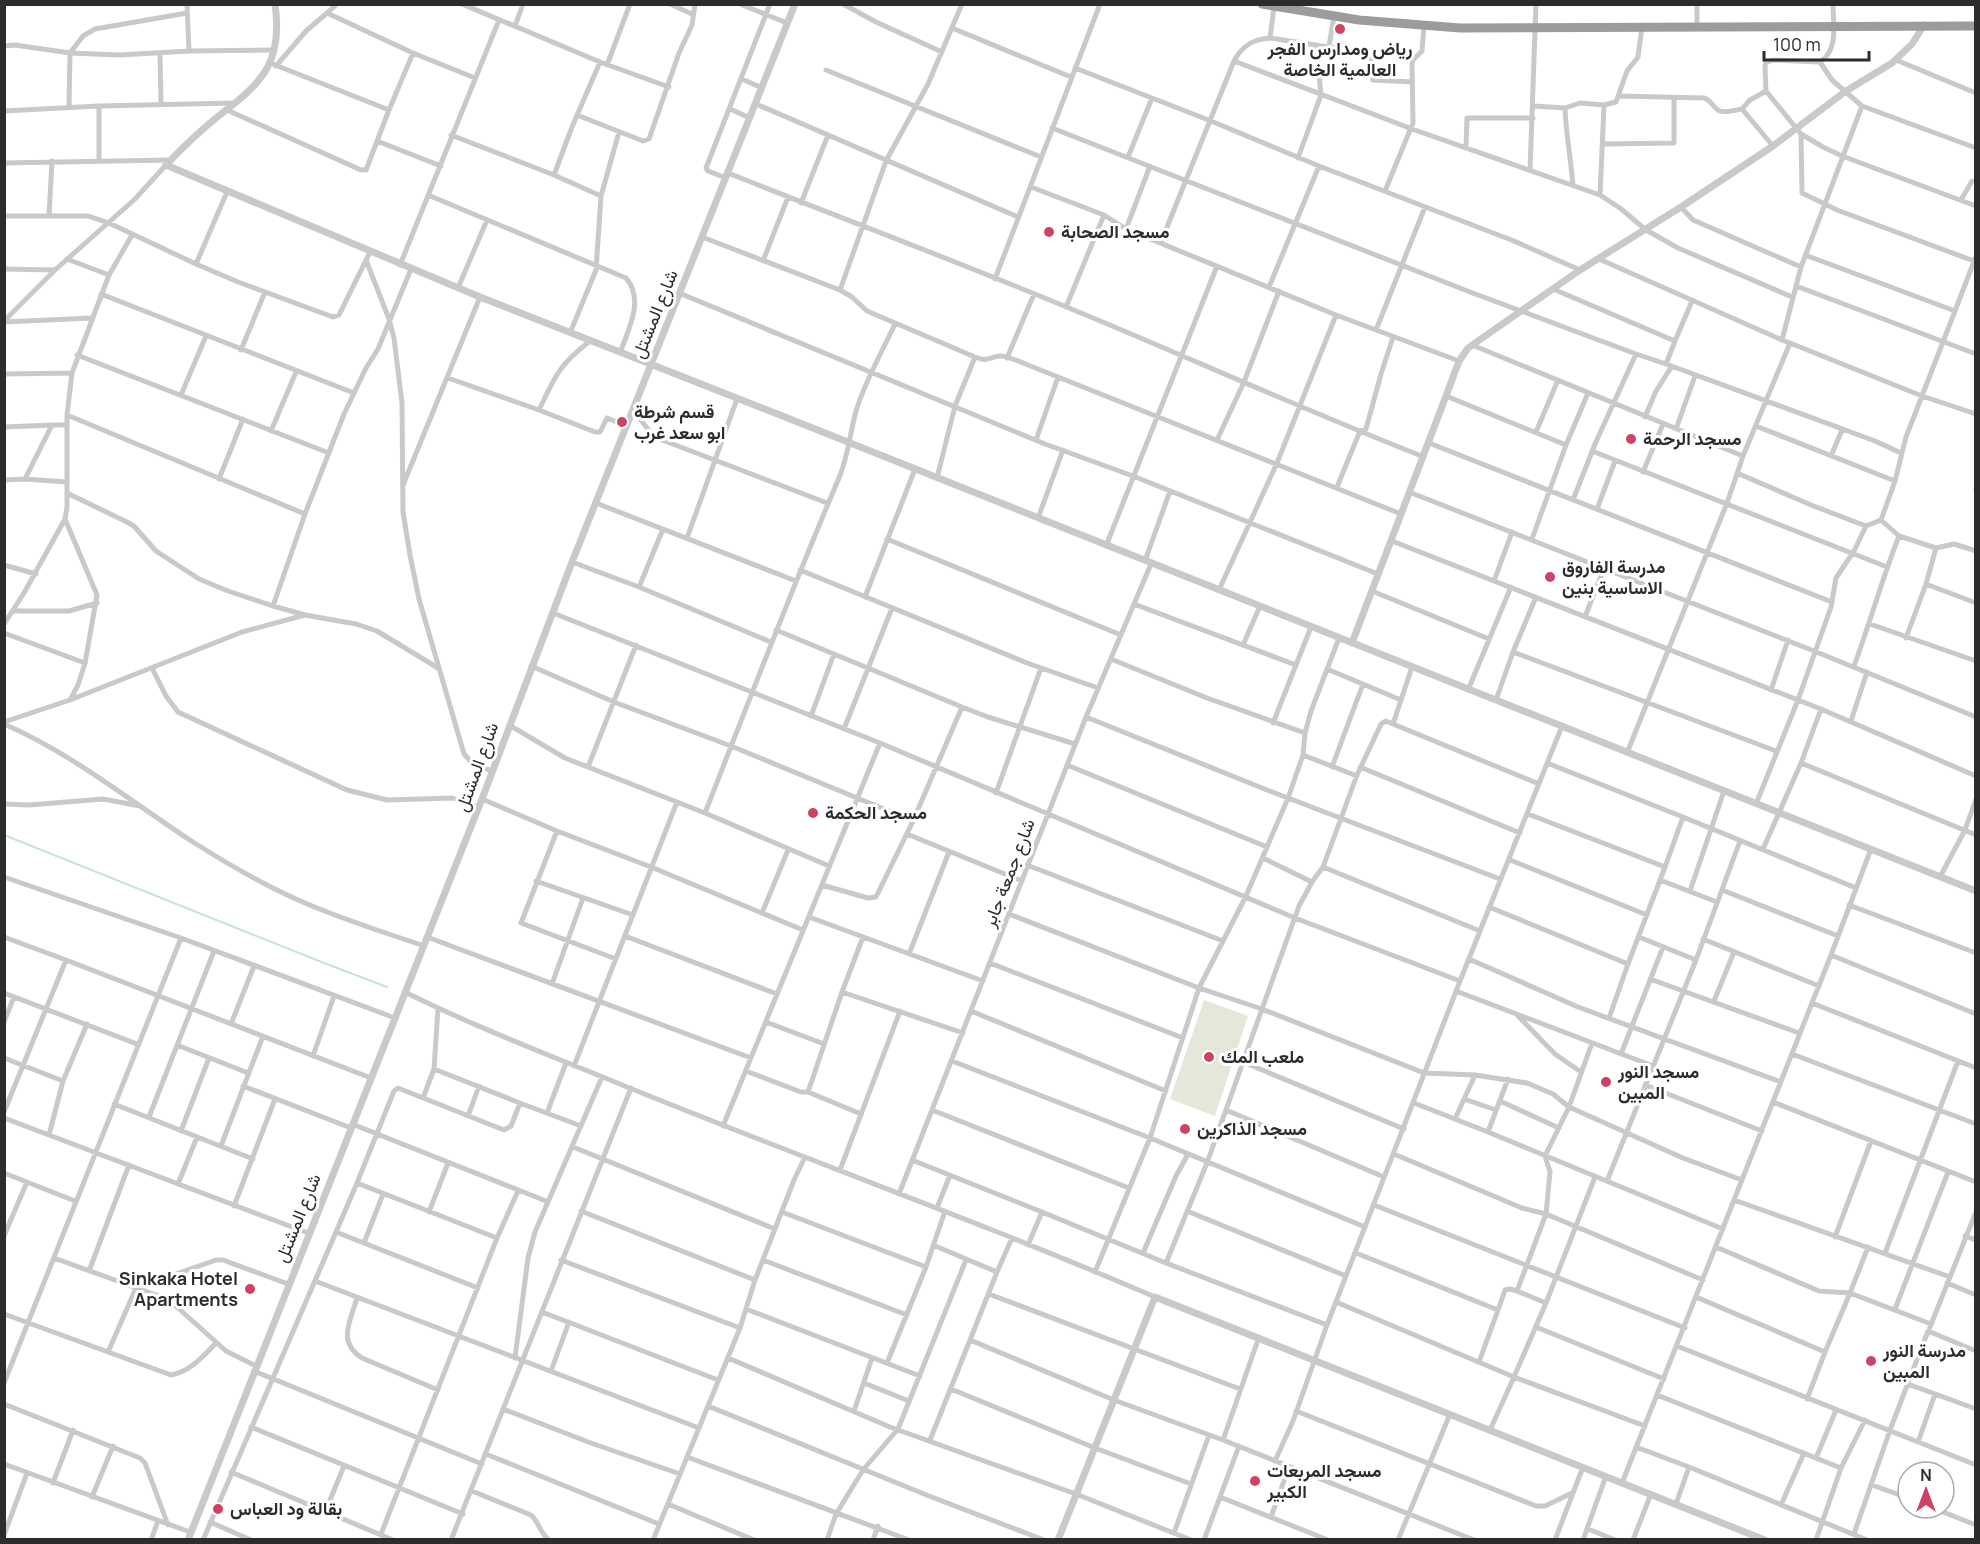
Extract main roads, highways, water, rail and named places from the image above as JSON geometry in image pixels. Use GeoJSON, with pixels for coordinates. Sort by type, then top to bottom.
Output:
{"type":"FeatureCollection","features":[{"type":"Feature","properties":{"kind":"highway"},"geometry":{"type":"LineString","coordinates":[[1262,4],[1424,27],[1486,29],[1976,26]]}},
{"type":"Feature","properties":{"kind":"waterway"},"geometry":{"type":"LineString","coordinates":[[4,835],[387,987]]}},
{"type":"Feature","properties":{"kind":"place","name":"رياض ومدارس الفجر العالمية الخاصة"},"geometry":{"type":"Point","coordinates":[1340,29]}},
{"type":"Feature","properties":{"kind":"place","name":"مسجد الصحابة"},"geometry":{"type":"Point","coordinates":[1049,232]}},
{"type":"Feature","properties":{"kind":"place","name":"قسم شرطة ابو سعد غرب"},"geometry":{"type":"Point","coordinates":[622,422]}},
{"type":"Feature","properties":{"kind":"place","name":"مسجد الرحمة"},"geometry":{"type":"Point","coordinates":[1631,439]}},
{"type":"Feature","properties":{"kind":"place","name":"مدرسة الفاروق الاساسية بنين"},"geometry":{"type":"Point","coordinates":[1550,577]}},
{"type":"Feature","properties":{"kind":"place","name":"مسجد الحكمة"},"geometry":{"type":"Point","coordinates":[813,813]}},
{"type":"Feature","properties":{"kind":"place","name":"ملعب المك"},"geometry":{"type":"Point","coordinates":[1209,1057]}},
{"type":"Feature","properties":{"kind":"place","name":"مسجد النور المبين"},"geometry":{"type":"Point","coordinates":[1606,1082]}},
{"type":"Feature","properties":{"kind":"place","name":"مسجد الذاكرين"},"geometry":{"type":"Point","coordinates":[1185,1129]}},
{"type":"Feature","properties":{"kind":"place","name":"Sinkaka Hotel Apartments"},"geometry":{"type":"Point","coordinates":[250,1289]}},
{"type":"Feature","properties":{"kind":"place","name":"مدرسة النور المبين"},"geometry":{"type":"Point","coordinates":[1871,1361]}},
{"type":"Feature","properties":{"kind":"place","name":"مسجد المربعات الكبير"},"geometry":{"type":"Point","coordinates":[1255,1481]}},
{"type":"Feature","properties":{"kind":"place","name":"بقالة ود العباس"},"geometry":{"type":"Point","coordinates":[218,1509]}}]}
